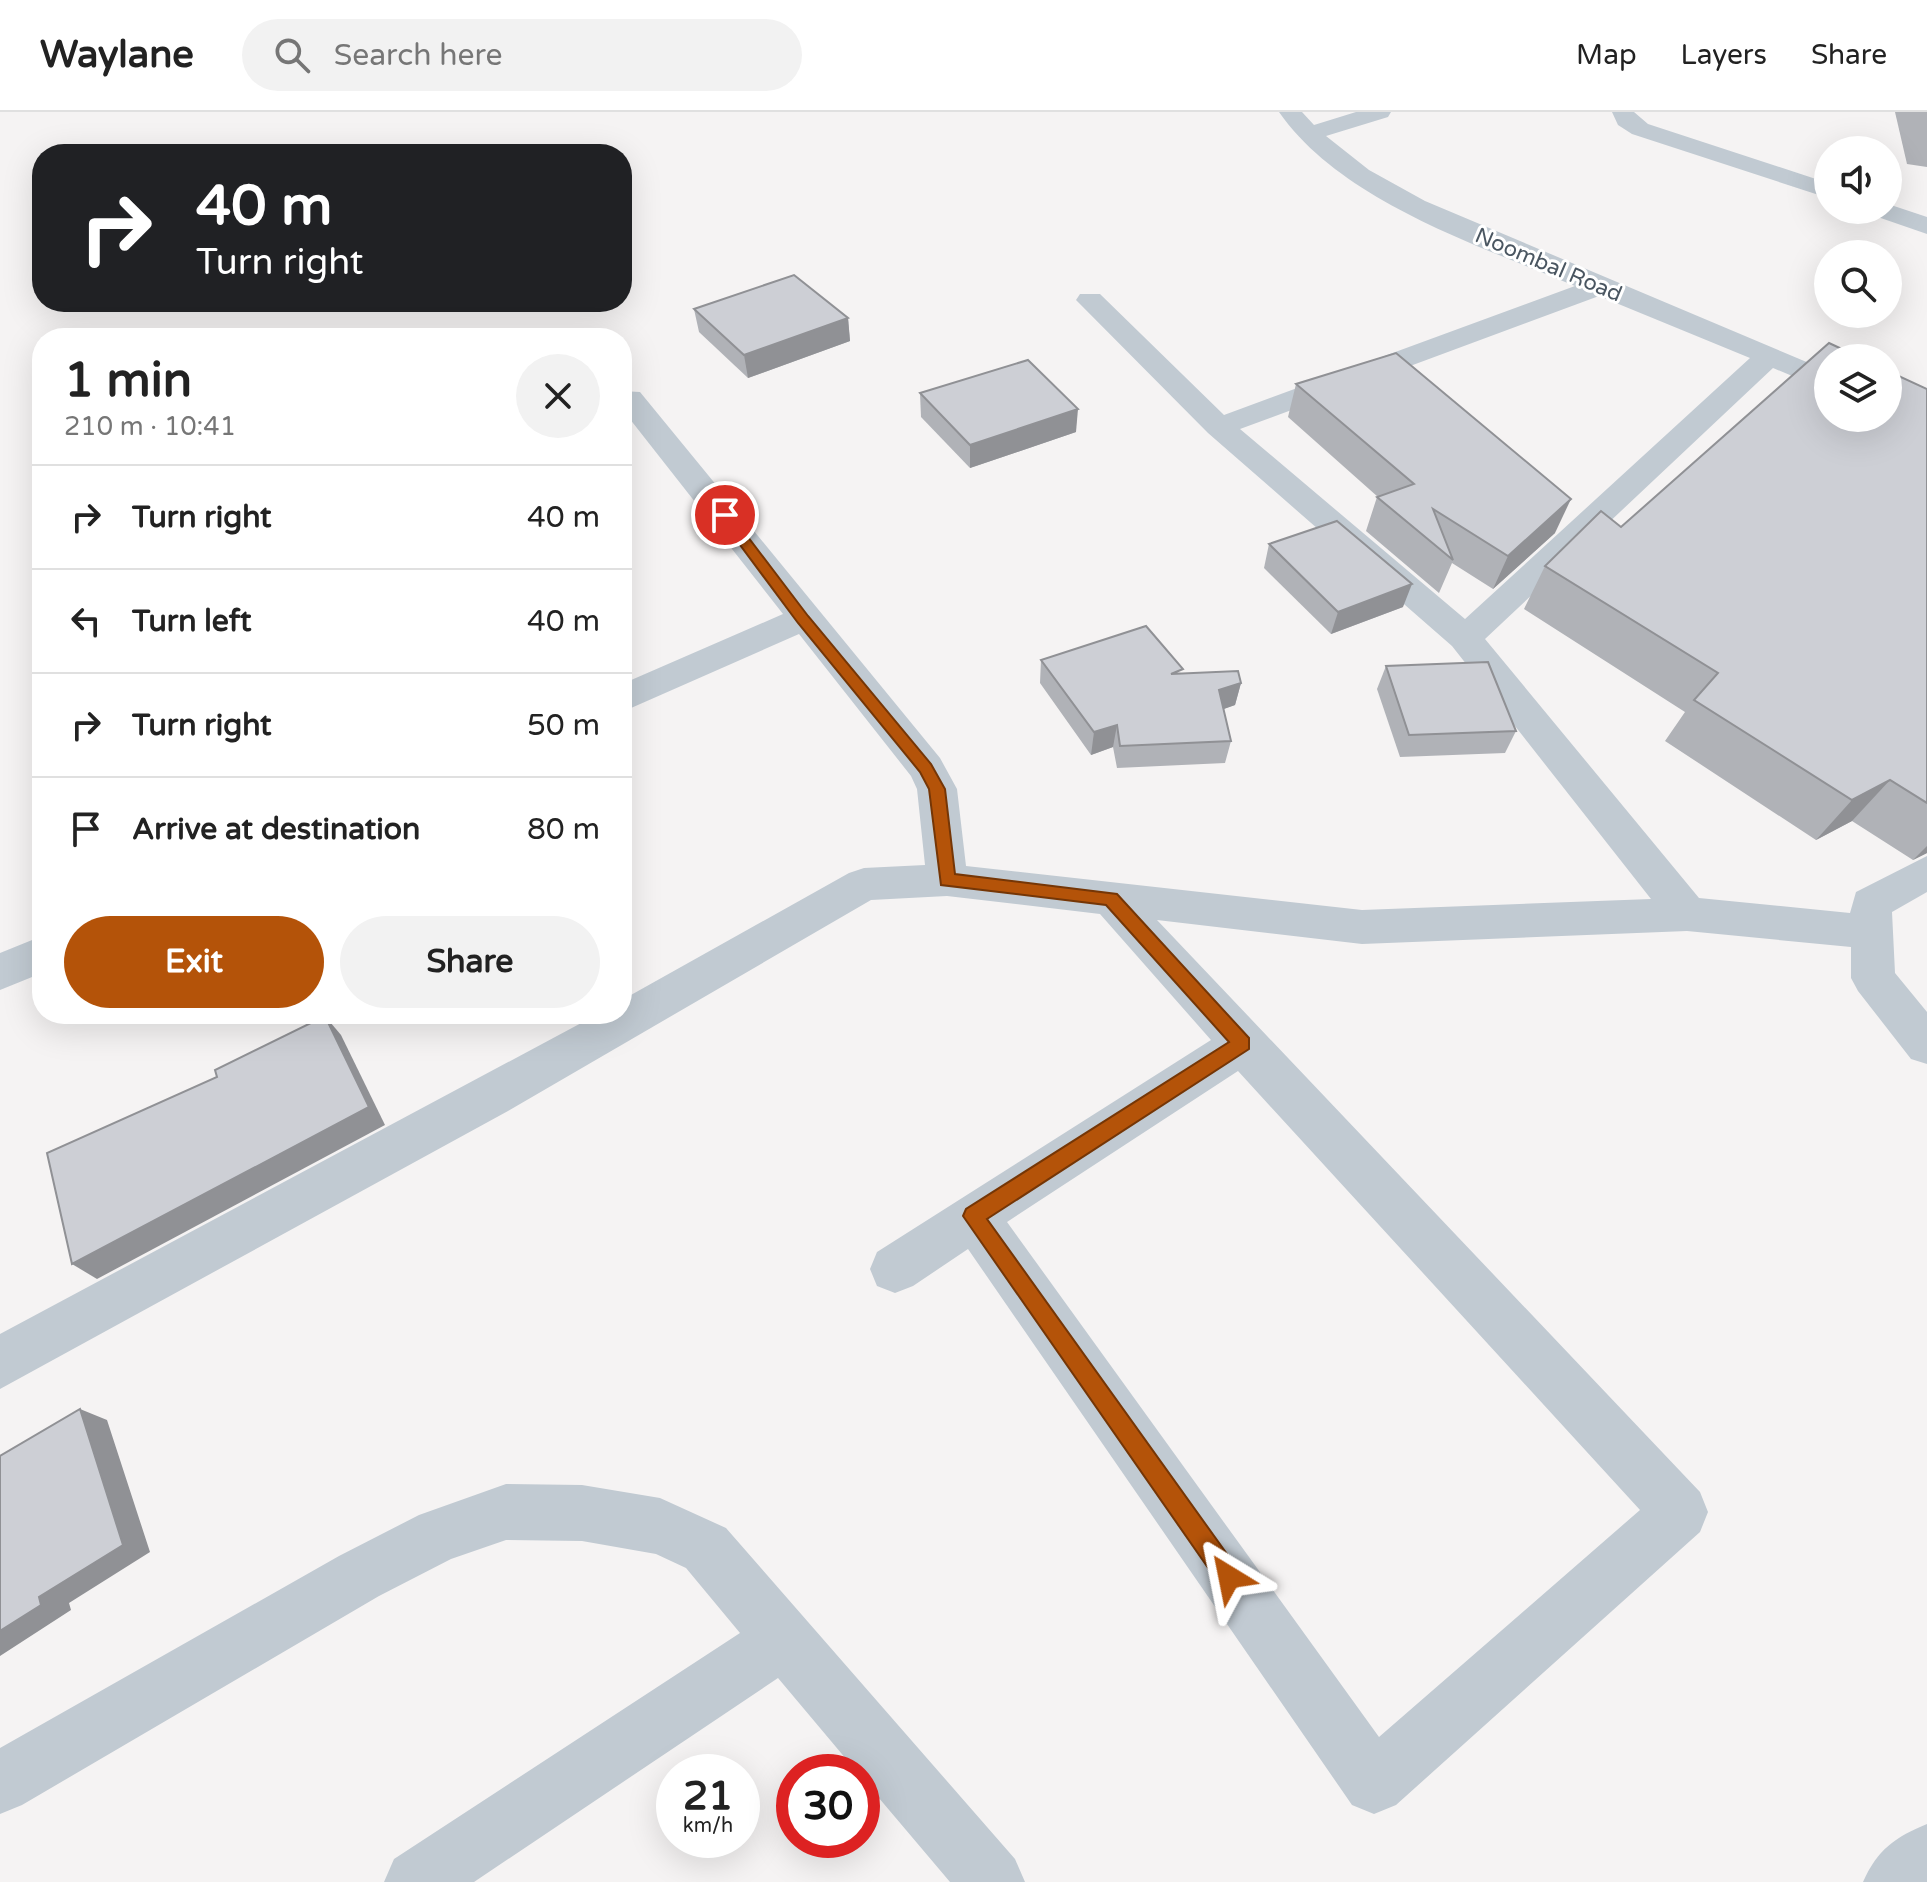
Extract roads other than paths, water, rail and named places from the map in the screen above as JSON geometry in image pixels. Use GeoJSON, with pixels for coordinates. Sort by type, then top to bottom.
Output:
{"type":"FeatureCollection","features":[{"type":"Feature","properties":{"kind":"street","name":"Noombal Road"},"geometry":{"type":"LineString","coordinates":[[1290,112],[1309,134],[1353,169],[1390,192],[1595,288],[1658,310],[1814,376]]}},
{"type":"Feature","properties":{"kind":"street"},"geometry":{"type":"LineString","coordinates":[[1309,134],[1380,112]]}},
{"type":"Feature","properties":{"kind":"street"},"geometry":{"type":"LineString","coordinates":[[1623,112],[1626,120],[1640,129],[1709,149],[1814,186]]}},
{"type":"Feature","properties":{"kind":"street"},"geometry":{"type":"LineString","coordinates":[[1902,217],[1927,226]]}},
{"type":"Feature","properties":{"kind":"street"},"geometry":{"type":"LineString","coordinates":[[1219,427],[1595,288]]}},
{"type":"Feature","properties":{"kind":"street"},"geometry":{"type":"LineString","coordinates":[[1090,300],[1219,427],[1465,638],[1687,914]]}},
{"type":"Feature","properties":{"kind":"street"},"geometry":{"type":"LineString","coordinates":[[1465,638],[1769,356]]}},
{"type":"Feature","properties":{"kind":"street"},"geometry":{"type":"LineString","coordinates":[[632,402],[763,562],[803,619],[926,768],[937,789],[947,880]]}},
{"type":"Feature","properties":{"kind":"street"},"geometry":{"type":"LineString","coordinates":[[632,695],[803,619]]}},
{"type":"Feature","properties":{"kind":"street"},"geometry":{"type":"LineString","coordinates":[[1927,872],[1871,904],[1873,978],[1927,1045]]}},
{"type":"Feature","properties":{"kind":"street"},"geometry":{"type":"LineString","coordinates":[[632,1017],[864,884],[947,880],[1362,927],[1687,914],[1872,932]]}},
{"type":"Feature","properties":{"kind":"street"},"geometry":{"type":"LineString","coordinates":[[974,1216],[1374,1783],[1680,1512],[1242,1044],[1111,898]]}},
{"type":"Feature","properties":{"kind":"street"},"geometry":{"type":"LineString","coordinates":[[0,972],[32,958]]}},
{"type":"Feature","properties":{"kind":"street"},"geometry":{"type":"LineString","coordinates":[[0,1363],[492,1097],[619,1024]]}},
{"type":"Feature","properties":{"kind":"street"},"geometry":{"type":"LineString","coordinates":[[895,1269],[1242,1044]]}},
{"type":"Feature","properties":{"kind":"street"},"geometry":{"type":"LineString","coordinates":[[0,1783],[359,1576],[439,1535],[506,1512],[582,1513],[660,1526],[706,1548],[992,1882]]}},
{"type":"Feature","properties":{"kind":"street"},"geometry":{"type":"LineString","coordinates":[[417,1882],[784,1639]]}},
{"type":"Feature","properties":{"kind":"street"},"geometry":{"type":"LineString","coordinates":[[1896,1882],[1927,1856]]}}]}
